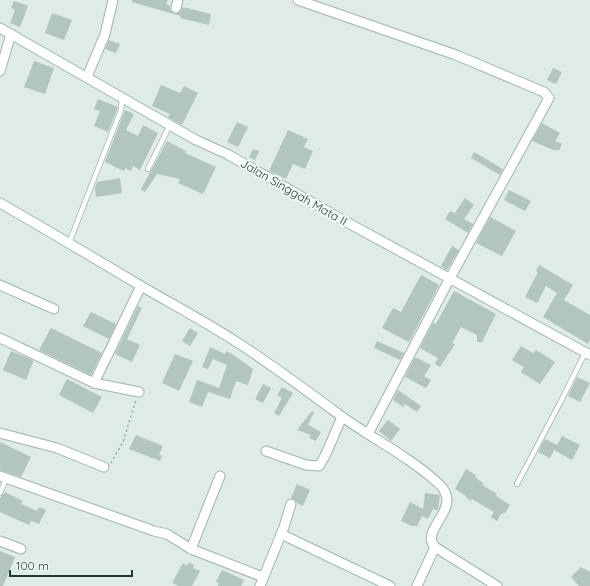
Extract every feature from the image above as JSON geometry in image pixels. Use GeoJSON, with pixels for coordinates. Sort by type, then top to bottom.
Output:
{"type":"FeatureCollection","features":[{"type":"Feature","properties":{"kind":"street"},"geometry":{"type":"LineString","coordinates":[[87,77],[105,34],[113,0]]}},
{"type":"Feature","properties":{"kind":"street"},"geometry":{"type":"LineString","coordinates":[[298,0],[456,55],[544,92],[549,98],[450,278],[371,430]]}},
{"type":"Feature","properties":{"kind":"street","name":"Jalan Singgah Mata II"},"geometry":{"type":"LineString","coordinates":[[0,28],[196,140],[227,154],[341,219],[587,354]]}},
{"type":"Feature","properties":{"kind":"street"},"geometry":{"type":"LineString","coordinates":[[0,70],[11,34]]}},
{"type":"Feature","properties":{"kind":"street"},"geometry":{"type":"LineString","coordinates":[[0,202],[235,341],[286,375],[342,417],[371,430],[445,490],[447,503],[431,538],[435,547],[497,586]]}},
{"type":"Feature","properties":{"kind":"street"},"geometry":{"type":"LineString","coordinates":[[0,285],[54,309]]}},
{"type":"Feature","properties":{"kind":"street"},"geometry":{"type":"LineString","coordinates":[[94,383],[141,286]]}},
{"type":"Feature","properties":{"kind":"street"},"geometry":{"type":"LineString","coordinates":[[0,338],[94,383],[139,392]]}},
{"type":"Feature","properties":{"kind":"street"},"geometry":{"type":"LineString","coordinates":[[266,451],[306,465],[319,466],[342,417]]}},
{"type":"Feature","properties":{"kind":"street"},"geometry":{"type":"LineString","coordinates":[[0,433],[57,448],[104,467]]}},
{"type":"Feature","properties":{"kind":"street"},"geometry":{"type":"LineString","coordinates":[[191,549],[220,476]]}},
{"type":"Feature","properties":{"kind":"street"},"geometry":{"type":"LineString","coordinates":[[3,477],[154,531],[167,534],[191,549],[262,582],[291,504]]}},
{"type":"Feature","properties":{"kind":"street"},"geometry":{"type":"LineString","coordinates":[[281,534],[390,586]]}},
{"type":"Feature","properties":{"kind":"street"},"geometry":{"type":"LineString","coordinates":[[0,541],[21,549]]}},
{"type":"Feature","properties":{"kind":"street"},"geometry":{"type":"LineString","coordinates":[[417,586],[435,547]]}},
{"type":"Feature","properties":{"kind":"lane"},"geometry":{"type":"LineString","coordinates":[[69,243],[121,110],[122,97]]}},
{"type":"Feature","properties":{"kind":"lane"},"geometry":{"type":"LineString","coordinates":[[148,169],[170,125]]}},
{"type":"Feature","properties":{"kind":"lane"},"geometry":{"type":"LineString","coordinates":[[517,484],[587,354]]}},
{"type":"Feature","properties":{"kind":"lane"},"geometry":{"type":"LineString","coordinates":[[0,493],[3,477]]}},
{"type":"Feature","properties":{"kind":"path"},"geometry":{"type":"LineString","coordinates":[[104,467],[109,465],[113,460],[123,442],[139,392]]}},
{"type":"Feature","properties":{"kind":"building"},"geometry":{"type":"Polygon","coordinates":[[[132,0],[168,0],[166,4],[170,6],[170,10],[175,14],[180,12],[183,7],[211,14],[209,25],[180,18],[181,16],[132,2],[132,0]]]}},
{"type":"Feature","properties":{"kind":"building"},"geometry":{"type":"Polygon","coordinates":[[[14,1],[28,6],[20,27],[10,23],[15,10],[11,8],[14,1]]]}},
{"type":"Feature","properties":{"kind":"building"},"geometry":{"type":"Polygon","coordinates":[[[52,13],[72,20],[64,40],[45,33],[52,13]]]}},
{"type":"Feature","properties":{"kind":"building"},"geometry":{"type":"Polygon","coordinates":[[[109,40],[120,44],[116,53],[105,49],[109,40]]]}},
{"type":"Feature","properties":{"kind":"building"},"geometry":{"type":"Polygon","coordinates":[[[34,61],[54,68],[45,94],[24,87],[34,61]]]}},
{"type":"Feature","properties":{"kind":"building"},"geometry":{"type":"Polygon","coordinates":[[[553,68],[562,72],[556,84],[547,80],[553,68]]]}},
{"type":"Feature","properties":{"kind":"building"},"geometry":{"type":"Polygon","coordinates":[[[161,85],[180,93],[184,86],[198,93],[182,125],[168,117],[170,114],[152,106],[161,85]]]}},
{"type":"Feature","properties":{"kind":"building"},"geometry":{"type":"Polygon","coordinates":[[[98,99],[118,107],[108,132],[94,126],[100,111],[94,109],[98,99]]]}},
{"type":"Feature","properties":{"kind":"building"},"geometry":{"type":"Polygon","coordinates":[[[125,110],[134,114],[126,130],[138,136],[143,125],[158,133],[140,170],[133,166],[131,171],[125,168],[124,171],[105,162],[125,110]]]}},
{"type":"Feature","properties":{"kind":"building"},"geometry":{"type":"Polygon","coordinates":[[[237,122],[248,127],[238,147],[227,142],[237,122]]]}},
{"type":"Feature","properties":{"kind":"building"},"geometry":{"type":"Polygon","coordinates":[[[542,123],[560,133],[555,141],[562,144],[559,150],[553,150],[532,141],[542,123]]]}},
{"type":"Feature","properties":{"kind":"building"},"geometry":{"type":"Polygon","coordinates":[[[288,130],[308,139],[304,147],[313,151],[305,169],[293,164],[286,179],[269,171],[288,130]]]}},
{"type":"Feature","properties":{"kind":"building"},"geometry":{"type":"Polygon","coordinates":[[[167,141],[186,151],[185,153],[216,167],[203,194],[178,183],[180,179],[157,174],[145,192],[141,189],[167,141]]]}},
{"type":"Feature","properties":{"kind":"building"},"geometry":{"type":"Polygon","coordinates":[[[253,149],[259,151],[255,160],[249,157],[253,149]]]}},
{"type":"Feature","properties":{"kind":"building"},"geometry":{"type":"Polygon","coordinates":[[[474,152],[503,169],[500,175],[471,158],[474,152]]]}},
{"type":"Feature","properties":{"kind":"building"},"geometry":{"type":"Polygon","coordinates":[[[120,178],[122,193],[96,197],[95,188],[97,182],[120,178]]]}},
{"type":"Feature","properties":{"kind":"building"},"geometry":{"type":"Polygon","coordinates":[[[509,190],[531,201],[525,211],[504,200],[509,190]]]}},
{"type":"Feature","properties":{"kind":"building"},"geometry":{"type":"Polygon","coordinates":[[[465,198],[474,205],[464,219],[473,224],[468,233],[445,219],[450,211],[455,213],[465,198]]]}},
{"type":"Feature","properties":{"kind":"building"},"geometry":{"type":"Polygon","coordinates":[[[490,217],[516,231],[502,256],[476,243],[490,217]]]}},
{"type":"Feature","properties":{"kind":"building"},"geometry":{"type":"Polygon","coordinates":[[[452,246],[459,250],[447,270],[441,266],[452,246]]]}},
{"type":"Feature","properties":{"kind":"building"},"geometry":{"type":"Polygon","coordinates":[[[539,265],[573,285],[564,300],[590,315],[590,340],[588,344],[543,317],[557,293],[546,286],[537,303],[525,297],[538,272],[536,271],[539,265]]]}},
{"type":"Feature","properties":{"kind":"building"},"geometry":{"type":"Polygon","coordinates":[[[421,275],[439,285],[409,342],[382,328],[393,308],[401,312],[421,275]]]}},
{"type":"Feature","properties":{"kind":"building"},"geometry":{"type":"Polygon","coordinates":[[[454,291],[496,314],[482,342],[477,342],[477,335],[461,327],[452,343],[455,344],[440,367],[435,364],[438,358],[420,348],[433,323],[436,324],[454,291]]]}},
{"type":"Feature","properties":{"kind":"building"},"geometry":{"type":"Polygon","coordinates":[[[138,306],[142,308],[127,339],[140,345],[132,362],[115,354],[138,306]]]}},
{"type":"Feature","properties":{"kind":"building"},"geometry":{"type":"Polygon","coordinates":[[[91,312],[116,324],[109,339],[83,326],[91,312]]]}},
{"type":"Feature","properties":{"kind":"building"},"geometry":{"type":"Polygon","coordinates":[[[51,328],[102,353],[91,375],[39,350],[51,328]]]}},
{"type":"Feature","properties":{"kind":"building"},"geometry":{"type":"Polygon","coordinates":[[[190,328],[198,333],[190,346],[182,341],[190,328]]]}},
{"type":"Feature","properties":{"kind":"building"},"geometry":{"type":"Polygon","coordinates":[[[377,341],[404,353],[400,360],[374,348],[377,341]]]}},
{"type":"Feature","properties":{"kind":"building"},"geometry":{"type":"Polygon","coordinates":[[[521,346],[533,353],[536,350],[555,362],[540,384],[521,372],[524,367],[512,360],[521,346]]]}},
{"type":"Feature","properties":{"kind":"building"},"geometry":{"type":"Polygon","coordinates":[[[210,347],[225,354],[226,351],[232,354],[253,369],[248,385],[236,381],[230,399],[208,392],[202,407],[189,402],[197,380],[219,388],[227,365],[213,359],[208,369],[202,367],[210,347]]]}},
{"type":"Feature","properties":{"kind":"building"},"geometry":{"type":"Polygon","coordinates":[[[11,351],[33,360],[26,380],[3,370],[11,351]]]}},
{"type":"Feature","properties":{"kind":"building"},"geometry":{"type":"Polygon","coordinates":[[[175,354],[193,361],[179,391],[162,383],[175,354]]]}},
{"type":"Feature","properties":{"kind":"building"},"geometry":{"type":"Polygon","coordinates":[[[415,357],[431,365],[424,376],[431,380],[426,388],[405,377],[415,357]]]}},
{"type":"Feature","properties":{"kind":"building"},"geometry":{"type":"Polygon","coordinates":[[[577,377],[590,383],[580,402],[568,396],[577,377]]]}},
{"type":"Feature","properties":{"kind":"building"},"geometry":{"type":"Polygon","coordinates":[[[67,379],[102,397],[93,413],[59,395],[67,379]]]}},
{"type":"Feature","properties":{"kind":"building"},"geometry":{"type":"Polygon","coordinates":[[[263,384],[271,388],[263,403],[255,399],[263,384]]]}},
{"type":"Feature","properties":{"kind":"building"},"geometry":{"type":"Polygon","coordinates":[[[282,387],[293,393],[279,416],[274,413],[282,398],[277,395],[282,387]]]}},
{"type":"Feature","properties":{"kind":"building"},"geometry":{"type":"Polygon","coordinates":[[[398,390],[421,406],[417,412],[405,404],[403,407],[393,400],[398,390]]]}},
{"type":"Feature","properties":{"kind":"building"},"geometry":{"type":"Polygon","coordinates":[[[312,411],[314,412],[308,425],[321,432],[316,441],[309,438],[311,435],[297,430],[312,411]]]}},
{"type":"Feature","properties":{"kind":"building"},"geometry":{"type":"Polygon","coordinates":[[[388,420],[400,429],[391,441],[379,431],[388,420]]]}},
{"type":"Feature","properties":{"kind":"building"},"geometry":{"type":"Polygon","coordinates":[[[136,435],[163,446],[159,454],[162,456],[160,461],[129,449],[136,435]]]}},
{"type":"Feature","properties":{"kind":"building"},"geometry":{"type":"Polygon","coordinates":[[[562,436],[580,445],[572,460],[554,450],[550,458],[538,452],[545,439],[557,445],[562,436]]]}},
{"type":"Feature","properties":{"kind":"building"},"geometry":{"type":"Polygon","coordinates":[[[0,442],[31,457],[21,477],[0,470],[0,442]]]}},
{"type":"Feature","properties":{"kind":"building"},"geometry":{"type":"Polygon","coordinates":[[[466,469],[476,475],[475,477],[484,484],[482,485],[497,494],[496,496],[510,505],[505,513],[501,514],[497,521],[491,517],[494,512],[472,499],[471,501],[455,489],[466,469]]]}},
{"type":"Feature","properties":{"kind":"building"},"geometry":{"type":"Polygon","coordinates":[[[297,484],[310,490],[303,506],[291,498],[297,484]]]}},
{"type":"Feature","properties":{"kind":"building"},"geometry":{"type":"Polygon","coordinates":[[[5,492],[23,501],[21,504],[37,511],[39,507],[46,510],[39,524],[31,521],[29,525],[0,512],[0,498],[5,492]]]}},
{"type":"Feature","properties":{"kind":"building"},"geometry":{"type":"Polygon","coordinates":[[[425,493],[440,495],[438,510],[433,509],[428,519],[422,516],[417,526],[412,526],[401,521],[410,502],[423,509],[425,493]]]}},
{"type":"Feature","properties":{"kind":"building"},"geometry":{"type":"Polygon","coordinates":[[[0,551],[15,557],[3,586],[0,586],[0,551]]]}},
{"type":"Feature","properties":{"kind":"building"},"geometry":{"type":"Polygon","coordinates":[[[189,562],[194,565],[193,568],[200,571],[192,586],[179,586],[172,583],[183,563],[187,566],[189,562]]]}},
{"type":"Feature","properties":{"kind":"building"},"geometry":{"type":"Polygon","coordinates":[[[581,567],[590,572],[590,586],[579,586],[571,577],[581,567]]]}},
{"type":"Feature","properties":{"kind":"building"},"geometry":{"type":"Polygon","coordinates":[[[222,570],[244,580],[241,586],[218,586],[219,583],[216,582],[222,570]]]}}]}
